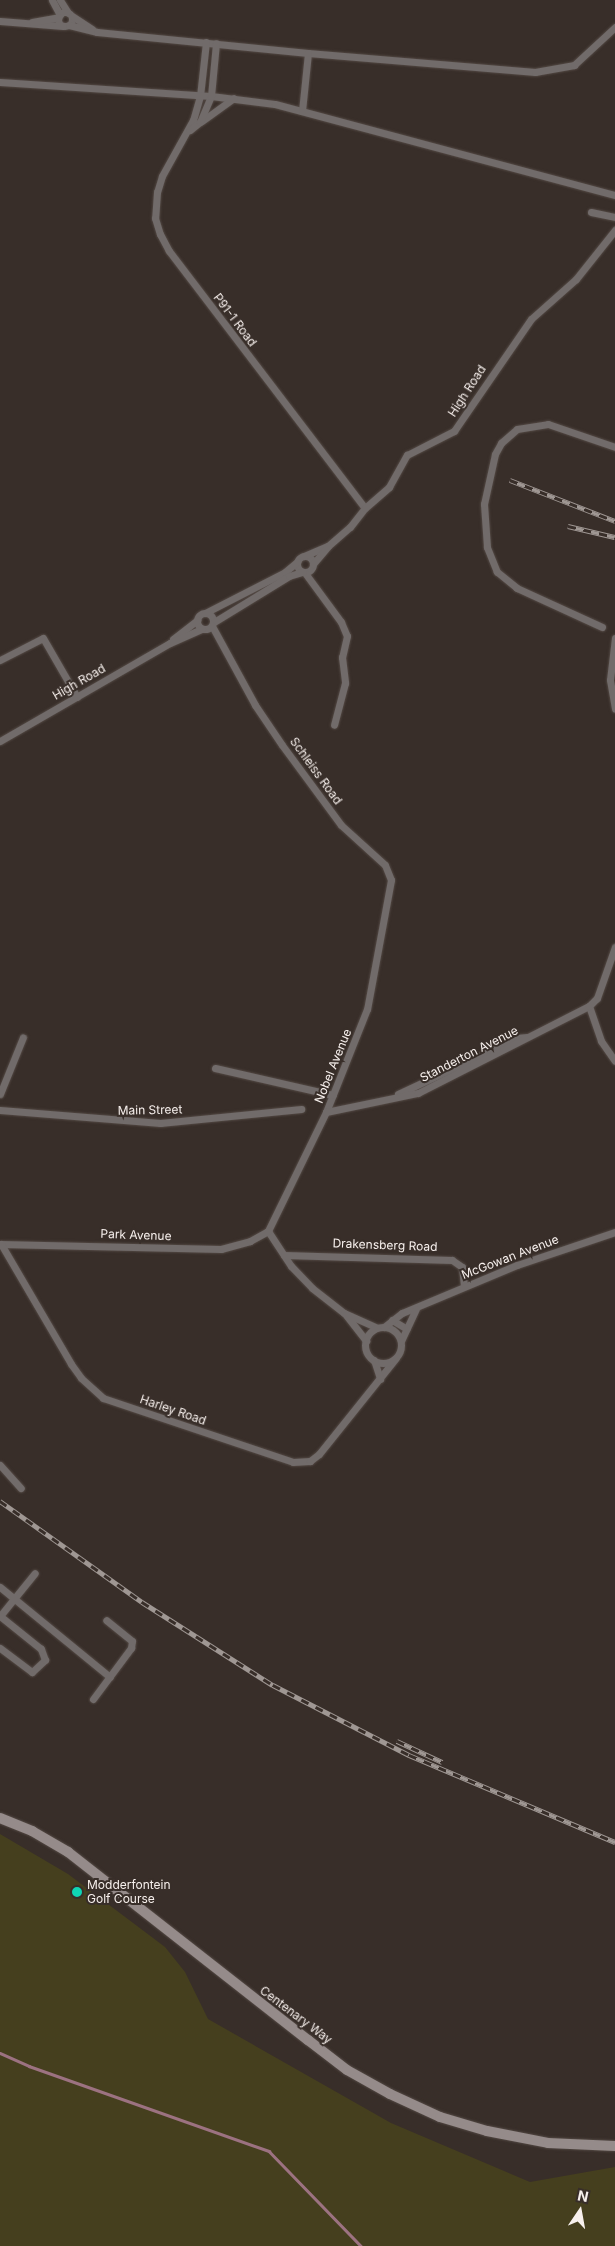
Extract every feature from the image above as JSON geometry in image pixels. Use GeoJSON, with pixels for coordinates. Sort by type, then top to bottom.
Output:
{"type":"FeatureCollection","features":[{"type":"Feature","properties":{"kind":"main road","name":"Centenary Way"},"geometry":{"type":"LineString","coordinates":[[0,1818],[32,1831],[68,1852],[347,2070],[390,2094],[440,2116],[487,2131],[548,2143],[615,2146]]}},
{"type":"Feature","properties":{"kind":"street"},"geometry":{"type":"LineString","coordinates":[[52,0],[65,15],[97,32]]}},
{"type":"Feature","properties":{"kind":"street"},"geometry":{"type":"LineString","coordinates":[[60,0],[66,26]]}},
{"type":"Feature","properties":{"kind":"street"},"geometry":{"type":"LineString","coordinates":[[26,23],[65,15]]}},
{"type":"Feature","properties":{"kind":"street"},"geometry":{"type":"LineString","coordinates":[[65,15],[66,26]]}},
{"type":"Feature","properties":{"kind":"street"},"geometry":{"type":"LineString","coordinates":[[0,21],[66,26],[97,32],[308,54],[548,71],[584,59],[615,27]]}},
{"type":"Feature","properties":{"kind":"street"},"geometry":{"type":"LineString","coordinates":[[190,130],[200,96],[206,42]]}},
{"type":"Feature","properties":{"kind":"street"},"geometry":{"type":"LineString","coordinates":[[200,122],[211,96],[216,43]]}},
{"type":"Feature","properties":{"kind":"street"},"geometry":{"type":"LineString","coordinates":[[302,111],[308,54]]}},
{"type":"Feature","properties":{"kind":"street"},"geometry":{"type":"LineString","coordinates":[[0,82],[234,98],[302,111],[615,195]]}},
{"type":"Feature","properties":{"kind":"street"},"geometry":{"type":"LineString","coordinates":[[190,130],[234,98]]}},
{"type":"Feature","properties":{"kind":"street","name":"P91-1 Road"},"geometry":{"type":"LineString","coordinates":[[190,130],[162,176],[157,192],[155,218],[160,234],[169,251],[365,508]]}},
{"type":"Feature","properties":{"kind":"street"},"geometry":{"type":"LineString","coordinates":[[591,212],[615,217]]}},
{"type":"Feature","properties":{"kind":"street","name":"High Road"},"geometry":{"type":"LineString","coordinates":[[0,741],[170,643],[209,627],[289,576],[304,572],[313,566],[328,546],[350,528],[365,508],[389,487],[407,455],[444,439],[461,424],[531,319],[576,279],[615,230]]}},
{"type":"Feature","properties":{"kind":"street"},"geometry":{"type":"LineString","coordinates":[[602,626],[517,588],[496,572],[487,548],[484,504],[494,454],[501,443],[517,429],[548,424],[615,447]]}},
{"type":"Feature","properties":{"kind":"street","name":"High Road"},"geometry":{"type":"LineString","coordinates":[[297,562],[304,556],[328,546]]}},
{"type":"Feature","properties":{"kind":"street"},"geometry":{"type":"LineString","coordinates":[[304,556],[313,566],[318,587]]}},
{"type":"Feature","properties":{"kind":"street"},"geometry":{"type":"LineString","coordinates":[[205,613],[285,572],[297,562],[318,587],[347,636],[342,658],[345,683],[334,725]]}},
{"type":"Feature","properties":{"kind":"street"},"geometry":{"type":"LineString","coordinates":[[205,613],[211,616],[209,627]]}},
{"type":"Feature","properties":{"kind":"street","name":"High Road"},"geometry":{"type":"LineString","coordinates":[[170,643],[205,613]]}},
{"type":"Feature","properties":{"kind":"street","name":"Schleiss Road"},"geometry":{"type":"LineString","coordinates":[[197,620],[209,627],[255,705],[341,825],[390,872],[389,899]]}},
{"type":"Feature","properties":{"kind":"street"},"geometry":{"type":"LineString","coordinates":[[0,660],[43,638],[76,697]]}},
{"type":"Feature","properties":{"kind":"street"},"geometry":{"type":"LineString","coordinates":[[615,638],[610,669],[615,709]]}},
{"type":"Feature","properties":{"kind":"street","name":"Nobel Avenue"},"geometry":{"type":"LineString","coordinates":[[268,1231],[326,1112],[367,1009],[389,899]]}},
{"type":"Feature","properties":{"kind":"street"},"geometry":{"type":"LineString","coordinates":[[615,947],[597,998],[589,1006],[601,1041],[615,1061]]}},
{"type":"Feature","properties":{"kind":"street","name":"Standerton Avenue"},"geometry":{"type":"LineString","coordinates":[[326,1112],[418,1093],[447,1080],[589,1006]]}},
{"type":"Feature","properties":{"kind":"street"},"geometry":{"type":"LineString","coordinates":[[0,1094],[23,1037]]}},
{"type":"Feature","properties":{"kind":"street"},"geometry":{"type":"LineString","coordinates":[[215,1068],[332,1095]]}},
{"type":"Feature","properties":{"kind":"street","name":"Main Street"},"geometry":{"type":"LineString","coordinates":[[0,1110],[160,1123],[301,1109]]}},
{"type":"Feature","properties":{"kind":"street"},"geometry":{"type":"LineString","coordinates":[[268,1231],[299,1277],[344,1313],[366,1341],[366,1351],[374,1360],[380,1380]]}},
{"type":"Feature","properties":{"kind":"street","name":"Park Avenue"},"geometry":{"type":"LineString","coordinates":[[0,1244],[221,1249],[250,1241],[268,1231]]}},
{"type":"Feature","properties":{"kind":"street","name":"McGowan Avenue"},"geometry":{"type":"LineString","coordinates":[[380,1327],[464,1286],[517,1265],[615,1232]]}},
{"type":"Feature","properties":{"kind":"street","name":"Harley Road"},"geometry":{"type":"LineString","coordinates":[[0,1244],[71,1364],[81,1378],[108,1400],[299,1463],[319,1454],[396,1358]]}},
{"type":"Feature","properties":{"kind":"street","name":"Drakensberg Road"},"geometry":{"type":"LineString","coordinates":[[284,1255],[452,1260],[462,1267],[464,1286]]}},
{"type":"Feature","properties":{"kind":"street"},"geometry":{"type":"LineString","coordinates":[[374,1360],[386,1363],[396,1358],[401,1341],[416,1309]]}},
{"type":"Feature","properties":{"kind":"street"},"geometry":{"type":"LineString","coordinates":[[344,1313],[393,1330],[401,1341]]}},
{"type":"Feature","properties":{"kind":"street"},"geometry":{"type":"LineString","coordinates":[[392,1320],[407,1329]]}},
{"type":"Feature","properties":{"kind":"street"},"geometry":{"type":"LineString","coordinates":[[366,1341],[380,1327]]}},
{"type":"Feature","properties":{"kind":"street"},"geometry":{"type":"LineString","coordinates":[[0,1465],[21,1488]]}},
{"type":"Feature","properties":{"kind":"street"},"geometry":{"type":"LineString","coordinates":[[0,1648],[32,1672],[45,1660],[41,1649],[0,1616],[35,1573]]}},
{"type":"Feature","properties":{"kind":"street"},"geometry":{"type":"LineString","coordinates":[[0,1587],[110,1677]]}},
{"type":"Feature","properties":{"kind":"street"},"geometry":{"type":"LineString","coordinates":[[93,1699],[131,1648],[132,1641],[106,1620]]}},
{"type":"Feature","properties":{"kind":"shaded area"},"geometry":{"type":"Polygon","coordinates":[[[0,1834],[68,1874],[165,1947],[185,1972],[208,2019],[391,2123],[530,2182],[615,2167],[615,2246],[0,2246],[0,1834]]]}},
{"type":"Feature","properties":{"kind":"waterway"},"geometry":{"type":"LineString","coordinates":[[0,2053],[29,2066],[269,2151],[361,2246]]}},
{"type":"Feature","properties":{"kind":"railway"},"geometry":{"type":"LineString","coordinates":[[510,480],[615,521]]}},
{"type":"Feature","properties":{"kind":"railway"},"geometry":{"type":"LineString","coordinates":[[568,526],[615,537]]}},
{"type":"Feature","properties":{"kind":"railway"},"geometry":{"type":"LineString","coordinates":[[0,1501],[142,1602],[273,1685],[409,1755],[615,1842]]}},
{"type":"Feature","properties":{"kind":"railway"},"geometry":{"type":"LineString","coordinates":[[397,1741],[442,1762]]}},
{"type":"Feature","properties":{"kind":"place","name":"Modderfontein Golf Course"},"geometry":{"type":"Point","coordinates":[77,1892]}}]}
